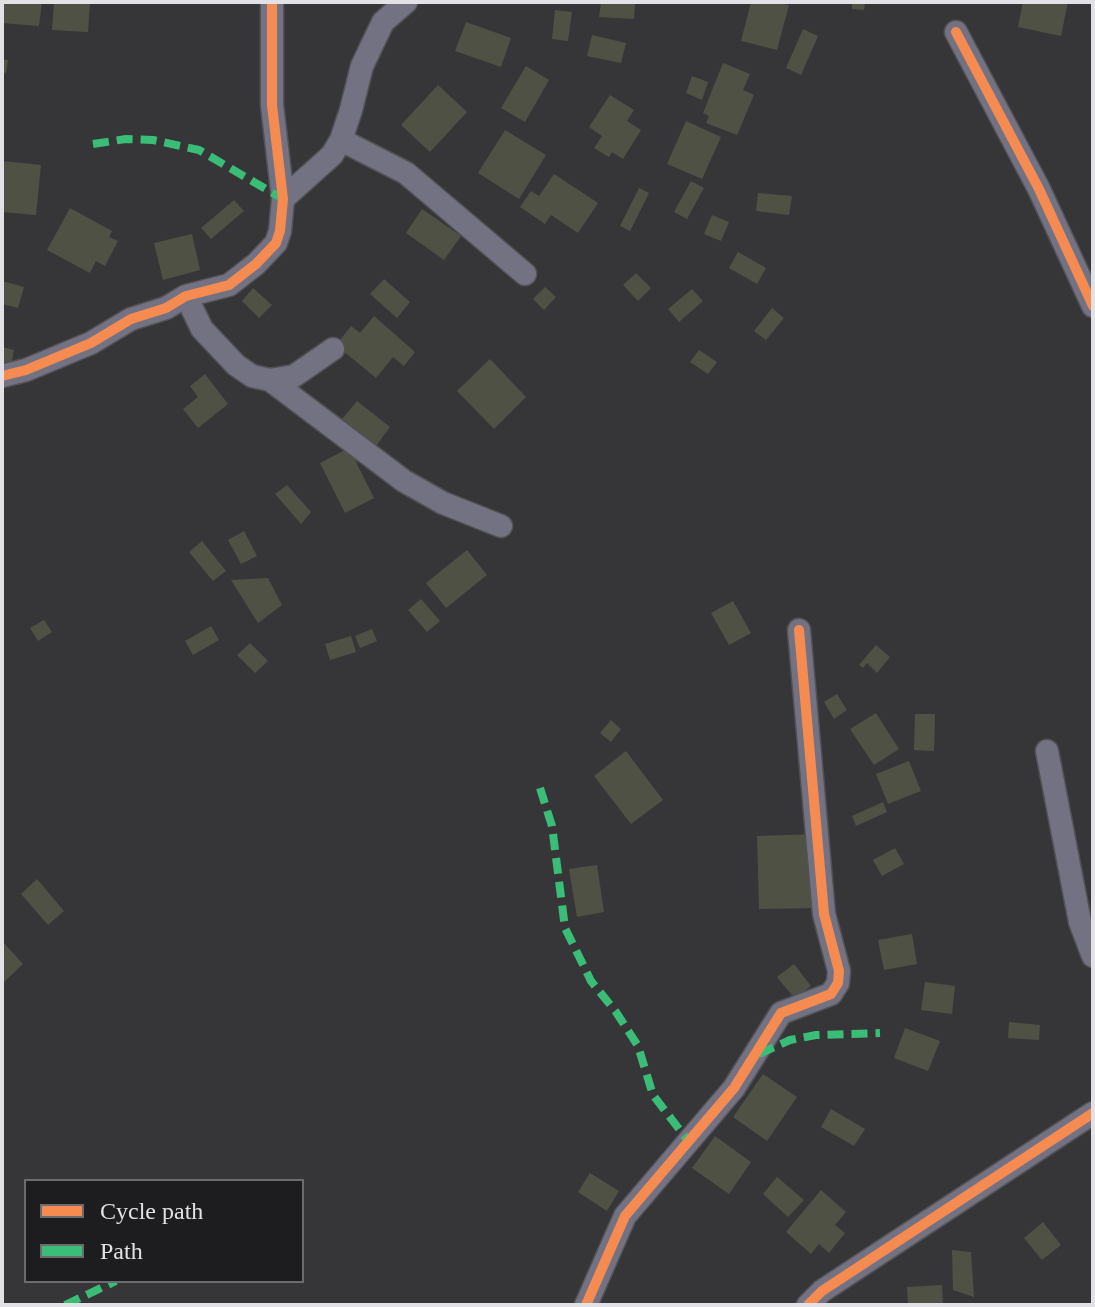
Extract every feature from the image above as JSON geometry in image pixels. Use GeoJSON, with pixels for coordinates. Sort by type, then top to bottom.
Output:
{"type":"FeatureCollection","features":[{"type":"Feature","properties":{"kind":"street"},"geometry":{"type":"LineString","coordinates":[[2,376],[26,370],[91,343],[131,319],[166,308],[186,296],[229,285],[276,243],[283,199],[272,105],[272,2]]}},
{"type":"Feature","properties":{"kind":"street"},"geometry":{"type":"LineString","coordinates":[[283,199],[332,155],[341,140],[362,66],[383,22],[406,2]]}},
{"type":"Feature","properties":{"kind":"street"},"geometry":{"type":"LineString","coordinates":[[956,32],[1032,175],[1093,306]]}},
{"type":"Feature","properties":{"kind":"street"},"geometry":{"type":"LineString","coordinates":[[341,140],[406,173],[525,274]]}},
{"type":"Feature","properties":{"kind":"street"},"geometry":{"type":"LineString","coordinates":[[186,296],[202,329],[236,365],[252,376],[270,380],[294,376],[333,349]]}},
{"type":"Feature","properties":{"kind":"street"},"geometry":{"type":"LineString","coordinates":[[270,380],[404,481],[443,503],[501,526]]}},
{"type":"Feature","properties":{"kind":"street"},"geometry":{"type":"LineString","coordinates":[[586,1305],[625,1216],[641,1193],[734,1088],[781,1013],[831,994],[838,983],[839,971],[824,914],[799,630]]}},
{"type":"Feature","properties":{"kind":"street"},"geometry":{"type":"LineString","coordinates":[[1047,751],[1080,922],[1093,956]]}},
{"type":"Feature","properties":{"kind":"street"},"geometry":{"type":"LineString","coordinates":[[808,1305],[822,1291],[1093,1113]]}},
{"type":"Feature","properties":{"kind":"building"},"geometry":{"type":"Polygon","coordinates":[[[2,2],[42,2],[39,26],[2,23],[2,2]]]}},
{"type":"Feature","properties":{"kind":"building"},"geometry":{"type":"Polygon","coordinates":[[[54,2],[90,2],[88,32],[52,30],[54,2]]]}},
{"type":"Feature","properties":{"kind":"building"},"geometry":{"type":"Polygon","coordinates":[[[601,2],[635,4],[634,19],[599,17],[601,2]]]}},
{"type":"Feature","properties":{"kind":"building"},"geometry":{"type":"Polygon","coordinates":[[[751,2],[789,5],[777,50],[741,41],[751,2]]]}},
{"type":"Feature","properties":{"kind":"building"},"geometry":{"type":"Polygon","coordinates":[[[852,2],[865,2],[864,10],[852,9],[852,2]]]}},
{"type":"Feature","properties":{"kind":"building"},"geometry":{"type":"Polygon","coordinates":[[[1023,2],[1068,2],[1061,36],[1018,27],[1023,2]]]}},
{"type":"Feature","properties":{"kind":"building"},"geometry":{"type":"Polygon","coordinates":[[[555,10],[572,12],[568,41],[552,39],[555,10]]]}},
{"type":"Feature","properties":{"kind":"building"},"geometry":{"type":"Polygon","coordinates":[[[466,22],[511,38],[501,67],[455,51],[466,22]]]}},
{"type":"Feature","properties":{"kind":"building"},"geometry":{"type":"Polygon","coordinates":[[[803,29],[818,36],[801,75],[786,68],[803,29]]]}},
{"type":"Feature","properties":{"kind":"building"},"geometry":{"type":"Polygon","coordinates":[[[592,35],[626,43],[621,63],[587,56],[592,35]]]}},
{"type":"Feature","properties":{"kind":"building"},"geometry":{"type":"Polygon","coordinates":[[[2,59],[8,60],[6,73],[2,72],[2,59]]]}},
{"type":"Feature","properties":{"kind":"building"},"geometry":{"type":"Polygon","coordinates":[[[723,63],[750,74],[743,90],[754,95],[737,135],[706,123],[709,116],[703,113],[723,63]]]}},
{"type":"Feature","properties":{"kind":"building"},"geometry":{"type":"Polygon","coordinates":[[[526,66],[549,80],[525,122],[501,108],[526,66]]]}},
{"type":"Feature","properties":{"kind":"building"},"geometry":{"type":"Polygon","coordinates":[[[692,76],[708,82],[702,100],[686,93],[692,76]]]}},
{"type":"Feature","properties":{"kind":"building"},"geometry":{"type":"Polygon","coordinates":[[[438,85],[467,112],[430,152],[401,125],[438,85]]]}},
{"type":"Feature","properties":{"kind":"building"},"geometry":{"type":"Polygon","coordinates":[[[610,95],[634,110],[627,121],[641,130],[623,159],[612,152],[609,157],[594,148],[602,136],[589,127],[610,95]]]}},
{"type":"Feature","properties":{"kind":"building"},"geometry":{"type":"Polygon","coordinates":[[[686,121],[721,137],[702,179],[667,164],[686,121]]]}},
{"type":"Feature","properties":{"kind":"building"},"geometry":{"type":"Polygon","coordinates":[[[505,130],[546,155],[519,199],[478,173],[505,130]]]}},
{"type":"Feature","properties":{"kind":"building"},"geometry":{"type":"Polygon","coordinates":[[[2,161],[41,165],[36,215],[2,212],[2,161]]]}},
{"type":"Feature","properties":{"kind":"building"},"geometry":{"type":"Polygon","coordinates":[[[554,174],[598,203],[578,233],[551,215],[545,224],[520,207],[531,191],[539,196],[554,174]]]}},
{"type":"Feature","properties":{"kind":"building"},"geometry":{"type":"Polygon","coordinates":[[[691,181],[704,188],[687,219],[674,212],[691,181]]]}},
{"type":"Feature","properties":{"kind":"building"},"geometry":{"type":"Polygon","coordinates":[[[639,188],[649,193],[630,231],[620,226],[639,188]]]}},
{"type":"Feature","properties":{"kind":"building"},"geometry":{"type":"Polygon","coordinates":[[[758,193],[792,196],[789,215],[756,211],[758,193]]]}},
{"type":"Feature","properties":{"kind":"building"},"geometry":{"type":"Polygon","coordinates":[[[234,200],[244,211],[211,239],[201,228],[234,200]]]}},
{"type":"Feature","properties":{"kind":"building"},"geometry":{"type":"Polygon","coordinates":[[[70,208],[112,231],[109,237],[118,241],[105,266],[96,261],[90,273],[47,250],[70,208]]]}},
{"type":"Feature","properties":{"kind":"building"},"geometry":{"type":"Polygon","coordinates":[[[422,209],[461,236],[444,260],[406,233],[422,209]]]}},
{"type":"Feature","properties":{"kind":"building"},"geometry":{"type":"Polygon","coordinates":[[[712,215],[729,222],[721,241],[704,234],[712,215]]]}},
{"type":"Feature","properties":{"kind":"building"},"geometry":{"type":"Polygon","coordinates":[[[192,234],[200,270],[163,280],[154,243],[192,234]]]}},
{"type":"Feature","properties":{"kind":"building"},"geometry":{"type":"Polygon","coordinates":[[[738,252],[766,268],[757,284],[729,268],[738,252]]]}},
{"type":"Feature","properties":{"kind":"building"},"geometry":{"type":"Polygon","coordinates":[[[636,273],[651,288],[638,301],[623,285],[636,273]]]}},
{"type":"Feature","properties":{"kind":"building"},"geometry":{"type":"Polygon","coordinates":[[[384,279],[410,302],[397,318],[370,294],[384,279]]]}},
{"type":"Feature","properties":{"kind":"building"},"geometry":{"type":"Polygon","coordinates":[[[2,281],[24,287],[18,308],[2,304],[2,281]]]}},
{"type":"Feature","properties":{"kind":"building"},"geometry":{"type":"Polygon","coordinates":[[[545,287],[556,297],[544,310],[533,299],[545,287]]]}},
{"type":"Feature","properties":{"kind":"building"},"geometry":{"type":"Polygon","coordinates":[[[253,288],[272,305],[259,318],[242,301],[253,288]]]}},
{"type":"Feature","properties":{"kind":"building"},"geometry":{"type":"Polygon","coordinates":[[[692,289],[703,301],[679,322],[668,309],[692,289]]]}},
{"type":"Feature","properties":{"kind":"building"},"geometry":{"type":"Polygon","coordinates":[[[772,308],[784,318],[766,340],[754,331],[772,308]]]}},
{"type":"Feature","properties":{"kind":"building"},"geometry":{"type":"Polygon","coordinates":[[[374,316],[415,352],[404,366],[393,357],[376,378],[336,345],[351,326],[360,333],[374,316]]]}},
{"type":"Feature","properties":{"kind":"building"},"geometry":{"type":"Polygon","coordinates":[[[2,347],[14,350],[10,371],[2,369],[2,347]]]}},
{"type":"Feature","properties":{"kind":"building"},"geometry":{"type":"Polygon","coordinates":[[[699,350],[717,362],[708,374],[690,362],[699,350]]]}},
{"type":"Feature","properties":{"kind":"building"},"geometry":{"type":"Polygon","coordinates":[[[490,359],[526,397],[494,429],[457,391],[490,359]]]}},
{"type":"Feature","properties":{"kind":"building"},"geometry":{"type":"Polygon","coordinates":[[[205,374],[228,404],[198,428],[183,409],[198,397],[190,386],[205,374]]]}},
{"type":"Feature","properties":{"kind":"building"},"geometry":{"type":"Polygon","coordinates":[[[357,401],[390,427],[376,446],[342,419],[357,401]]]}},
{"type":"Feature","properties":{"kind":"building"},"geometry":{"type":"Polygon","coordinates":[[[349,448],[374,498],[345,513],[320,463],[349,448]]]}},
{"type":"Feature","properties":{"kind":"building"},"geometry":{"type":"Polygon","coordinates":[[[287,485],[311,512],[301,524],[275,494],[287,485]]]}},
{"type":"Feature","properties":{"kind":"building"},"geometry":{"type":"Polygon","coordinates":[[[244,531],[257,556],[241,564],[228,540],[244,531]]]}},
{"type":"Feature","properties":{"kind":"building"},"geometry":{"type":"Polygon","coordinates":[[[202,541],[226,571],[213,581],[189,552],[202,541]]]}},
{"type":"Feature","properties":{"kind":"building"},"geometry":{"type":"Polygon","coordinates":[[[467,550],[487,575],[446,608],[426,583],[467,550]]]}},
{"type":"Feature","properties":{"kind":"building"},"geometry":{"type":"Polygon","coordinates":[[[268,578],[282,605],[258,623],[231,580],[268,578]]]}},
{"type":"Feature","properties":{"kind":"building"},"geometry":{"type":"Polygon","coordinates":[[[421,599],[440,621],[427,632],[408,610],[421,599]]]}},
{"type":"Feature","properties":{"kind":"building"},"geometry":{"type":"Polygon","coordinates":[[[733,601],[751,633],[729,645],[711,613],[733,601]]]}},
{"type":"Feature","properties":{"kind":"building"},"geometry":{"type":"Polygon","coordinates":[[[44,620],[52,632],[38,641],[30,628],[44,620]]]}},
{"type":"Feature","properties":{"kind":"building"},"geometry":{"type":"Polygon","coordinates":[[[211,626],[219,640],[193,655],[185,641],[211,626]]]}},
{"type":"Feature","properties":{"kind":"building"},"geometry":{"type":"Polygon","coordinates":[[[372,629],[377,641],[360,648],[355,636],[372,629]]]}},
{"type":"Feature","properties":{"kind":"building"},"geometry":{"type":"Polygon","coordinates":[[[351,636],[356,652],[330,660],[325,644],[351,636]]]}},
{"type":"Feature","properties":{"kind":"building"},"geometry":{"type":"Polygon","coordinates":[[[250,643],[268,661],[255,673],[237,655],[250,643]]]}},
{"type":"Feature","properties":{"kind":"building"},"geometry":{"type":"Polygon","coordinates":[[[876,645],[890,657],[877,673],[867,663],[863,668],[859,665],[876,645]]]}},
{"type":"Feature","properties":{"kind":"building"},"geometry":{"type":"Polygon","coordinates":[[[837,694],[847,710],[834,719],[824,702],[837,694]]]}},
{"type":"Feature","properties":{"kind":"building"},"geometry":{"type":"Polygon","coordinates":[[[876,713],[899,749],[874,765],[850,729],[876,713]]]}},
{"type":"Feature","properties":{"kind":"building"},"geometry":{"type":"Polygon","coordinates":[[[915,714],[935,714],[934,751],[914,750],[915,714]]]}},
{"type":"Feature","properties":{"kind":"building"},"geometry":{"type":"Polygon","coordinates":[[[611,720],[621,729],[611,742],[600,733],[611,720]]]}},
{"type":"Feature","properties":{"kind":"building"},"geometry":{"type":"Polygon","coordinates":[[[626,751],[663,800],[631,824],[594,776],[626,751]]]}},
{"type":"Feature","properties":{"kind":"building"},"geometry":{"type":"Polygon","coordinates":[[[909,761],[921,791],[888,804],[876,774],[909,761]]]}},
{"type":"Feature","properties":{"kind":"building"},"geometry":{"type":"Polygon","coordinates":[[[883,802],[887,812],[856,826],[852,816],[883,802]]]}},
{"type":"Feature","properties":{"kind":"building"},"geometry":{"type":"Polygon","coordinates":[[[815,834],[817,908],[759,909],[757,836],[815,834]]]}},
{"type":"Feature","properties":{"kind":"building"},"geometry":{"type":"Polygon","coordinates":[[[895,848],[904,864],[882,876],[873,860],[895,848]]]}},
{"type":"Feature","properties":{"kind":"building"},"geometry":{"type":"Polygon","coordinates":[[[597,865],[604,912],[577,917],[569,869],[597,865]]]}},
{"type":"Feature","properties":{"kind":"building"},"geometry":{"type":"Polygon","coordinates":[[[37,879],[64,911],[48,925],[21,894],[37,879]]]}},
{"type":"Feature","properties":{"kind":"building"},"geometry":{"type":"Polygon","coordinates":[[[912,934],[917,964],[884,970],[878,940],[912,934]]]}},
{"type":"Feature","properties":{"kind":"building"},"geometry":{"type":"Polygon","coordinates":[[[2,941],[23,964],[2,984],[2,941]]]}},
{"type":"Feature","properties":{"kind":"building"},"geometry":{"type":"Polygon","coordinates":[[[794,964],[811,986],[795,999],[777,977],[794,964]]]}},
{"type":"Feature","properties":{"kind":"building"},"geometry":{"type":"Polygon","coordinates":[[[925,982],[955,986],[952,1014],[921,1010],[925,982]]]}},
{"type":"Feature","properties":{"kind":"building"},"geometry":{"type":"Polygon","coordinates":[[[1009,1022],[1040,1025],[1039,1040],[1008,1038],[1009,1022]]]}},
{"type":"Feature","properties":{"kind":"building"},"geometry":{"type":"Polygon","coordinates":[[[905,1028],[940,1041],[928,1071],[894,1058],[905,1028]]]}},
{"type":"Feature","properties":{"kind":"building"},"geometry":{"type":"Polygon","coordinates":[[[763,1074],[797,1097],[767,1141],[733,1117],[763,1074]]]}},
{"type":"Feature","properties":{"kind":"building"},"geometry":{"type":"Polygon","coordinates":[[[831,1109],[865,1129],[854,1146],[821,1127],[831,1109]]]}},
{"type":"Feature","properties":{"kind":"building"},"geometry":{"type":"Polygon","coordinates":[[[715,1136],[751,1162],[729,1194],[692,1168],[715,1136]]]}},
{"type":"Feature","properties":{"kind":"building"},"geometry":{"type":"Polygon","coordinates":[[[590,1173],[619,1191],[607,1211],[578,1192],[590,1173]]]}},
{"type":"Feature","properties":{"kind":"building"},"geometry":{"type":"Polygon","coordinates":[[[777,1177],[804,1200],[788,1217],[763,1194],[777,1177]]]}},
{"type":"Feature","properties":{"kind":"building"},"geometry":{"type":"Polygon","coordinates":[[[821,1190],[846,1212],[835,1225],[845,1233],[829,1253],[819,1244],[811,1254],[786,1232],[821,1190]]]}},
{"type":"Feature","properties":{"kind":"building"},"geometry":{"type":"Polygon","coordinates":[[[1043,1222],[1061,1245],[1042,1260],[1024,1238],[1043,1222]]]}},
{"type":"Feature","properties":{"kind":"building"},"geometry":{"type":"Polygon","coordinates":[[[952,1250],[971,1252],[974,1297],[953,1290],[952,1250]]]}},
{"type":"Feature","properties":{"kind":"building"},"geometry":{"type":"Polygon","coordinates":[[[942,1285],[943,1305],[908,1305],[907,1287],[942,1285]]]}},
{"type":"Feature","properties":{"kind":"marked path"},"geometry":{"type":"LineString","coordinates":[[93,144],[126,139],[153,140],[199,150],[283,199]]}},
{"type":"Feature","properties":{"kind":"marked path"},"geometry":{"type":"LineString","coordinates":[[540,788],[552,826],[565,928],[591,981],[638,1046],[653,1095],[689,1142]]}},
{"type":"Feature","properties":{"kind":"marked path"},"geometry":{"type":"LineString","coordinates":[[759,1054],[790,1040],[816,1035],[880,1033]]}},
{"type":"Feature","properties":{"kind":"marked path"},"geometry":{"type":"LineString","coordinates":[[65,1305],[112,1283]]}},
{"type":"Feature","properties":{"kind":"cycle path"},"geometry":{"type":"LineString","coordinates":[[2,376],[26,370],[91,343],[131,319],[166,308],[186,296],[229,285],[276,243],[283,199],[272,105],[272,2]]}},
{"type":"Feature","properties":{"kind":"cycle path"},"geometry":{"type":"LineString","coordinates":[[956,32],[1039,189],[1093,306]]}},
{"type":"Feature","properties":{"kind":"cycle path"},"geometry":{"type":"LineString","coordinates":[[586,1305],[625,1216],[734,1088],[781,1013],[831,994],[838,983],[839,971],[824,914],[799,630]]}},
{"type":"Feature","properties":{"kind":"cycle path"},"geometry":{"type":"LineString","coordinates":[[808,1305],[822,1291],[1093,1113]]}}]}
